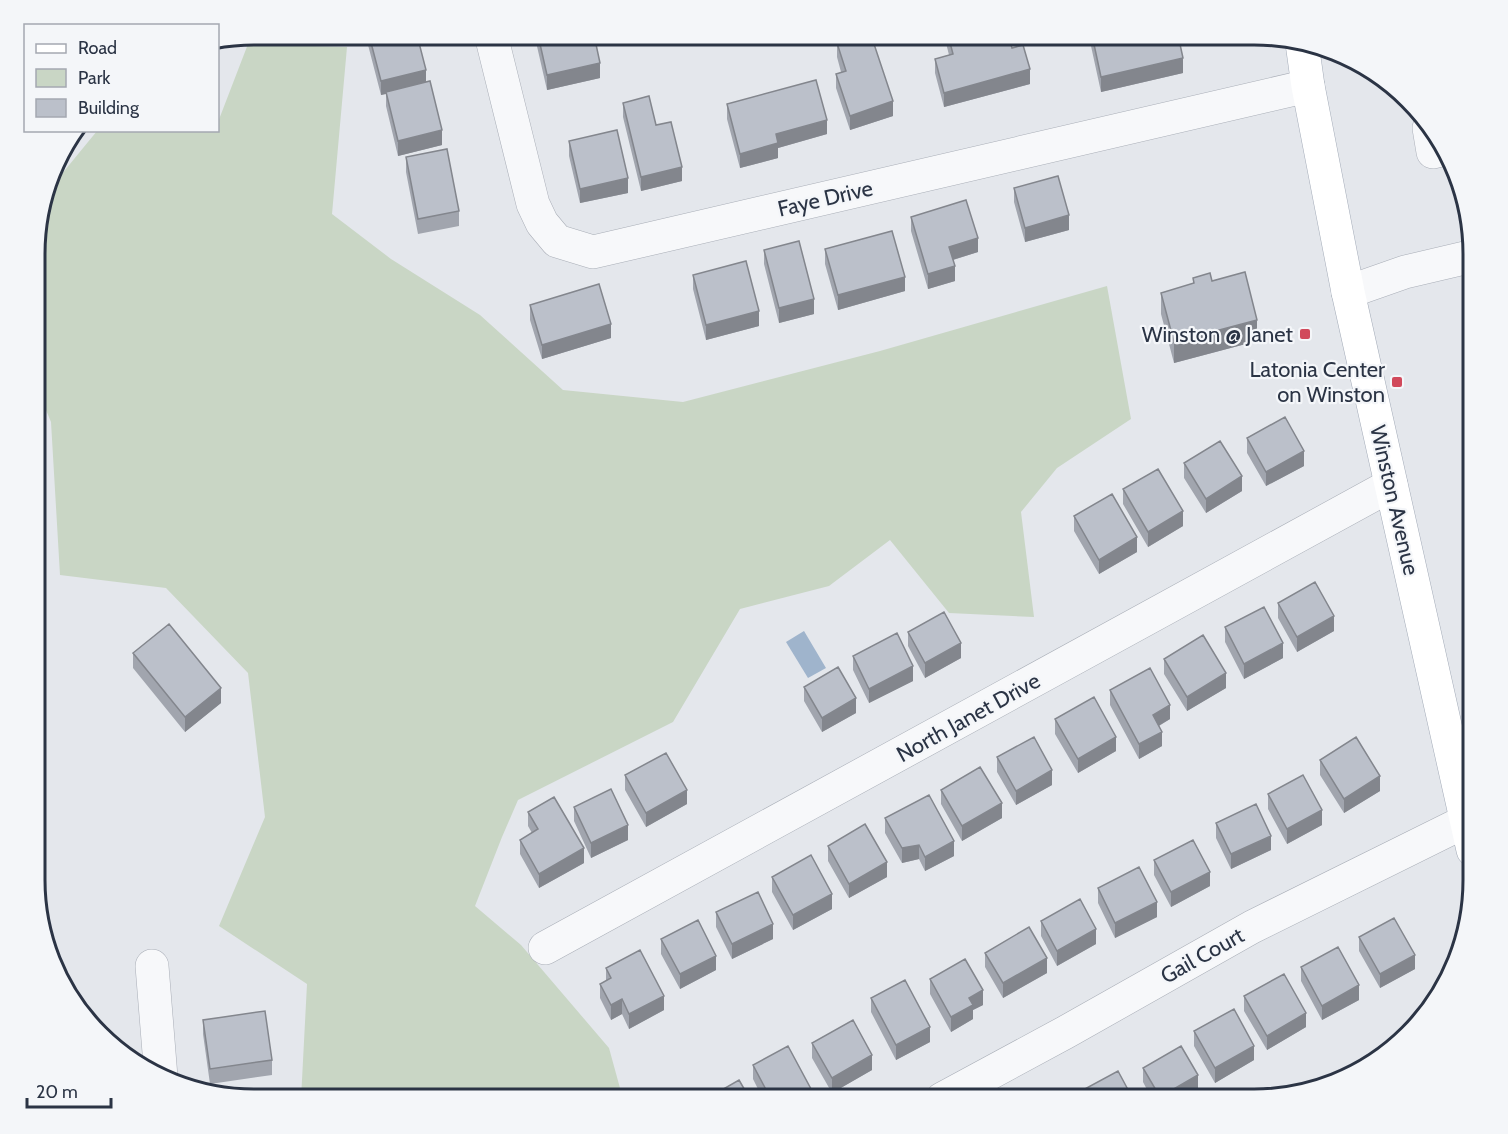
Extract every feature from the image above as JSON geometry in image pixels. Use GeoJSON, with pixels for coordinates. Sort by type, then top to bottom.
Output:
{"type":"FeatureCollection","features":[{"type":"Feature","properties":{"kind":"main road","name":"Winston Avenue"},"geometry":{"type":"LineString","coordinates":[[1303,51],[1348,292],[1463,805]]}},
{"type":"Feature","properties":{"kind":"street","name":"Faye Drive"},"geometry":{"type":"LineString","coordinates":[[493,45],[533,204],[542,223],[557,241],[593,252],[1308,86]]}},
{"type":"Feature","properties":{"kind":"street"},"geometry":{"type":"LineString","coordinates":[[1348,292],[1405,272],[1463,258]]}},
{"type":"Feature","properties":{"kind":"street","name":"North Janet Drive"},"geometry":{"type":"LineString","coordinates":[[545,948],[1391,485]]}},
{"type":"Feature","properties":{"kind":"street","name":"Gail Court"},"geometry":{"type":"LineString","coordinates":[[960,1089],[1252,927],[1463,839]]}},
{"type":"Feature","properties":{"kind":"street"},"geometry":{"type":"LineString","coordinates":[[152,966],[160,1066]]}},
{"type":"Feature","properties":{"kind":"green space"},"geometry":{"type":"Polygon","coordinates":[[[247,45],[347,47],[332,214],[391,259],[480,315],[563,390],[683,402],[880,351],[1107,286],[1131,419],[1057,468],[1021,512],[1034,617],[949,613],[890,540],[829,586],[740,609],[673,722],[518,800],[475,906],[521,945],[609,1048],[620,1089],[302,1089],[307,984],[219,926],[265,817],[248,673],[166,588],[60,575],[51,422],[45,408],[45,254],[47,227],[56,187],[60,176],[96,132],[219,132],[219,119],[247,45]]]}},
{"type":"Feature","properties":{"kind":"water"},"geometry":{"type":"Polygon","coordinates":[[[804,631],[826,668],[808,678],[786,642],[804,631]]]}},
{"type":"Feature","properties":{"kind":"building"},"geometry":{"type":"Polygon","coordinates":[[[372,45],[420,45],[426,70],[381,81],[372,45]]]}},
{"type":"Feature","properties":{"kind":"building"},"geometry":{"type":"Polygon","coordinates":[[[540,45],[596,45],[600,63],[547,75],[540,45]]]}},
{"type":"Feature","properties":{"kind":"building"},"geometry":{"type":"Polygon","coordinates":[[[838,45],[874,45],[893,101],[850,116],[836,74],[846,71],[838,45]]]}},
{"type":"Feature","properties":{"kind":"building"},"geometry":{"type":"Polygon","coordinates":[[[951,45],[1011,45],[1012,48],[1023,45],[1030,69],[944,93],[935,59],[953,54],[951,45]]]}},
{"type":"Feature","properties":{"kind":"building"},"geometry":{"type":"Polygon","coordinates":[[[1094,45],[1180,45],[1183,58],[1101,77],[1094,45]]]}},
{"type":"Feature","properties":{"kind":"building"},"geometry":{"type":"Polygon","coordinates":[[[816,80],[827,120],[776,134],[778,143],[740,154],[727,104],[816,80]]]}},
{"type":"Feature","properties":{"kind":"building"},"geometry":{"type":"Polygon","coordinates":[[[430,81],[442,130],[398,141],[386,92],[430,81]]]}},
{"type":"Feature","properties":{"kind":"building"},"geometry":{"type":"Polygon","coordinates":[[[649,96],[656,125],[671,122],[682,167],[641,177],[623,103],[649,96]]]}},
{"type":"Feature","properties":{"kind":"building"},"geometry":{"type":"Polygon","coordinates":[[[617,130],[628,178],[580,189],[569,141],[617,130]]]}},
{"type":"Feature","properties":{"kind":"building"},"geometry":{"type":"Polygon","coordinates":[[[447,149],[459,211],[418,219],[406,157],[447,149]]]}},
{"type":"Feature","properties":{"kind":"building"},"geometry":{"type":"Polygon","coordinates":[[[1058,176],[1069,215],[1025,228],[1014,188],[1058,176]]]}},
{"type":"Feature","properties":{"kind":"building"},"geometry":{"type":"Polygon","coordinates":[[[966,200],[978,238],[949,247],[955,266],[928,274],[911,217],[966,200]]]}},
{"type":"Feature","properties":{"kind":"building"},"geometry":{"type":"Polygon","coordinates":[[[892,231],[905,277],[838,295],[825,249],[892,231]]]}},
{"type":"Feature","properties":{"kind":"building"},"geometry":{"type":"Polygon","coordinates":[[[799,241],[814,299],[779,308],[764,250],[799,241]]]}},
{"type":"Feature","properties":{"kind":"building"},"geometry":{"type":"Polygon","coordinates":[[[746,261],[759,311],[706,325],[693,275],[746,261]]]}},
{"type":"Feature","properties":{"kind":"building"},"geometry":{"type":"Polygon","coordinates":[[[1245,272],[1257,320],[1174,342],[1161,293],[1194,283],[1193,278],[1210,273],[1212,281],[1245,272]]]}},
{"type":"Feature","properties":{"kind":"building"},"geometry":{"type":"Polygon","coordinates":[[[599,284],[611,324],[542,345],[530,305],[599,284]]]}},
{"type":"Feature","properties":{"kind":"building"},"geometry":{"type":"Polygon","coordinates":[[[1285,417],[1304,451],[1266,472],[1247,438],[1285,417]]]}},
{"type":"Feature","properties":{"kind":"building"},"geometry":{"type":"Polygon","coordinates":[[[1220,441],[1242,476],[1206,499],[1184,463],[1220,441]]]}},
{"type":"Feature","properties":{"kind":"building"},"geometry":{"type":"Polygon","coordinates":[[[1158,469],[1183,511],[1148,532],[1123,489],[1158,469]]]}},
{"type":"Feature","properties":{"kind":"building"},"geometry":{"type":"Polygon","coordinates":[[[1112,494],[1137,537],[1099,560],[1074,516],[1112,494]]]}},
{"type":"Feature","properties":{"kind":"building"},"geometry":{"type":"Polygon","coordinates":[[[1315,582],[1334,616],[1297,637],[1278,603],[1315,582]]]}},
{"type":"Feature","properties":{"kind":"building"},"geometry":{"type":"Polygon","coordinates":[[[1264,607],[1283,643],[1244,664],[1225,627],[1264,607]]]}},
{"type":"Feature","properties":{"kind":"building"},"geometry":{"type":"Polygon","coordinates":[[[944,612],[961,643],[925,663],[908,632],[944,612]]]}},
{"type":"Feature","properties":{"kind":"building"},"geometry":{"type":"Polygon","coordinates":[[[169,624],[221,688],[185,717],[133,653],[169,624]]]}},
{"type":"Feature","properties":{"kind":"building"},"geometry":{"type":"Polygon","coordinates":[[[897,633],[913,666],[869,689],[853,656],[897,633]]]}},
{"type":"Feature","properties":{"kind":"building"},"geometry":{"type":"Polygon","coordinates":[[[1203,635],[1226,673],[1187,697],[1164,659],[1203,635]]]}},
{"type":"Feature","properties":{"kind":"building"},"geometry":{"type":"Polygon","coordinates":[[[838,667],[856,698],[822,718],[804,687],[838,667]]]}},
{"type":"Feature","properties":{"kind":"building"},"geometry":{"type":"Polygon","coordinates":[[[1150,668],[1170,705],[1153,715],[1162,732],[1139,744],[1110,690],[1150,668]]]}},
{"type":"Feature","properties":{"kind":"building"},"geometry":{"type":"Polygon","coordinates":[[[1094,697],[1116,737],[1078,759],[1055,719],[1094,697]]]}},
{"type":"Feature","properties":{"kind":"building"},"geometry":{"type":"Polygon","coordinates":[[[1034,737],[1052,770],[1016,791],[997,757],[1034,737]]]}},
{"type":"Feature","properties":{"kind":"building"},"geometry":{"type":"Polygon","coordinates":[[[1356,737],[1380,776],[1344,799],[1320,760],[1356,737]]]}},
{"type":"Feature","properties":{"kind":"building"},"geometry":{"type":"Polygon","coordinates":[[[666,753],[687,790],[646,813],[625,775],[666,753]]]}},
{"type":"Feature","properties":{"kind":"building"},"geometry":{"type":"Polygon","coordinates":[[[980,767],[1002,803],[962,826],[941,790],[980,767]]]}},
{"type":"Feature","properties":{"kind":"building"},"geometry":{"type":"Polygon","coordinates":[[[1303,775],[1322,810],[1287,829],[1268,794],[1303,775]]]}},
{"type":"Feature","properties":{"kind":"building"},"geometry":{"type":"Polygon","coordinates":[[[611,789],[628,825],[591,843],[574,807],[611,789]]]}},
{"type":"Feature","properties":{"kind":"building"},"geometry":{"type":"Polygon","coordinates":[[[929,795],[954,841],[925,857],[919,845],[902,848],[885,818],[929,795]]]}},
{"type":"Feature","properties":{"kind":"building"},"geometry":{"type":"Polygon","coordinates":[[[554,797],[584,848],[539,874],[520,840],[538,829],[528,812],[554,797]]]}},
{"type":"Feature","properties":{"kind":"building"},"geometry":{"type":"Polygon","coordinates":[[[1256,804],[1271,836],[1231,854],[1216,823],[1256,804]]]}},
{"type":"Feature","properties":{"kind":"building"},"geometry":{"type":"Polygon","coordinates":[[[865,824],[887,862],[849,884],[828,846],[865,824]]]}},
{"type":"Feature","properties":{"kind":"building"},"geometry":{"type":"Polygon","coordinates":[[[1193,840],[1210,872],[1171,892],[1154,860],[1193,840]]]}},
{"type":"Feature","properties":{"kind":"building"},"geometry":{"type":"Polygon","coordinates":[[[811,855],[832,894],[793,915],[772,877],[811,855]]]}},
{"type":"Feature","properties":{"kind":"building"},"geometry":{"type":"Polygon","coordinates":[[[1139,867],[1157,902],[1115,923],[1098,888],[1139,867]]]}},
{"type":"Feature","properties":{"kind":"building"},"geometry":{"type":"Polygon","coordinates":[[[758,892],[773,924],[732,944],[716,912],[758,892]]]}},
{"type":"Feature","properties":{"kind":"building"},"geometry":{"type":"Polygon","coordinates":[[[1080,899],[1096,929],[1057,951],[1041,921],[1080,899]]]}},
{"type":"Feature","properties":{"kind":"building"},"geometry":{"type":"Polygon","coordinates":[[[1394,918],[1415,955],[1380,974],[1359,937],[1394,918]]]}},
{"type":"Feature","properties":{"kind":"building"},"geometry":{"type":"Polygon","coordinates":[[[698,920],[716,956],[680,974],[661,939],[698,920]]]}},
{"type":"Feature","properties":{"kind":"building"},"geometry":{"type":"Polygon","coordinates":[[[1029,927],[1047,958],[1003,983],[985,953],[1029,927]]]}},
{"type":"Feature","properties":{"kind":"building"},"geometry":{"type":"Polygon","coordinates":[[[1338,947],[1359,985],[1322,1006],[1301,967],[1338,947]]]}},
{"type":"Feature","properties":{"kind":"building"},"geometry":{"type":"Polygon","coordinates":[[[640,950],[664,996],[629,1014],[622,999],[611,1005],[600,984],[611,978],[606,968],[640,950]]]}},
{"type":"Feature","properties":{"kind":"building"},"geometry":{"type":"Polygon","coordinates":[[[965,959],[983,990],[969,998],[973,1005],[951,1017],[930,979],[965,959]]]}},
{"type":"Feature","properties":{"kind":"building"},"geometry":{"type":"Polygon","coordinates":[[[1284,974],[1306,1013],[1267,1036],[1244,996],[1284,974]]]}},
{"type":"Feature","properties":{"kind":"building"},"geometry":{"type":"Polygon","coordinates":[[[905,980],[930,1027],[896,1045],[871,998],[905,980]]]}},
{"type":"Feature","properties":{"kind":"building"},"geometry":{"type":"Polygon","coordinates":[[[1234,1009],[1254,1046],[1215,1068],[1194,1031],[1234,1009]]]}},
{"type":"Feature","properties":{"kind":"building"},"geometry":{"type":"Polygon","coordinates":[[[265,1011],[272,1060],[210,1069],[203,1020],[265,1011]]]}},
{"type":"Feature","properties":{"kind":"building"},"geometry":{"type":"Polygon","coordinates":[[[853,1020],[872,1055],[832,1078],[812,1043],[853,1020]]]}},
{"type":"Feature","properties":{"kind":"building"},"geometry":{"type":"Polygon","coordinates":[[[788,1046],[811,1089],[766,1089],[753,1065],[788,1046]]]}},
{"type":"Feature","properties":{"kind":"building"},"geometry":{"type":"Polygon","coordinates":[[[1181,1046],[1198,1075],[1174,1089],[1155,1089],[1143,1068],[1181,1046]]]}},
{"type":"Feature","properties":{"kind":"building"},"geometry":{"type":"Polygon","coordinates":[[[1118,1071],[1128,1089],[1085,1089],[1118,1071]]]}},
{"type":"Feature","properties":{"kind":"building"},"geometry":{"type":"Polygon","coordinates":[[[739,1080],[744,1089],[723,1089],[739,1080]]]}},
{"type":"Feature","properties":{"kind":"place","name":"Winston @ Janet"},"geometry":{"type":"Point","coordinates":[1305,334]}},
{"type":"Feature","properties":{"kind":"place","name":"Latonia Center on Winston"},"geometry":{"type":"Point","coordinates":[1397,382]}}]}
